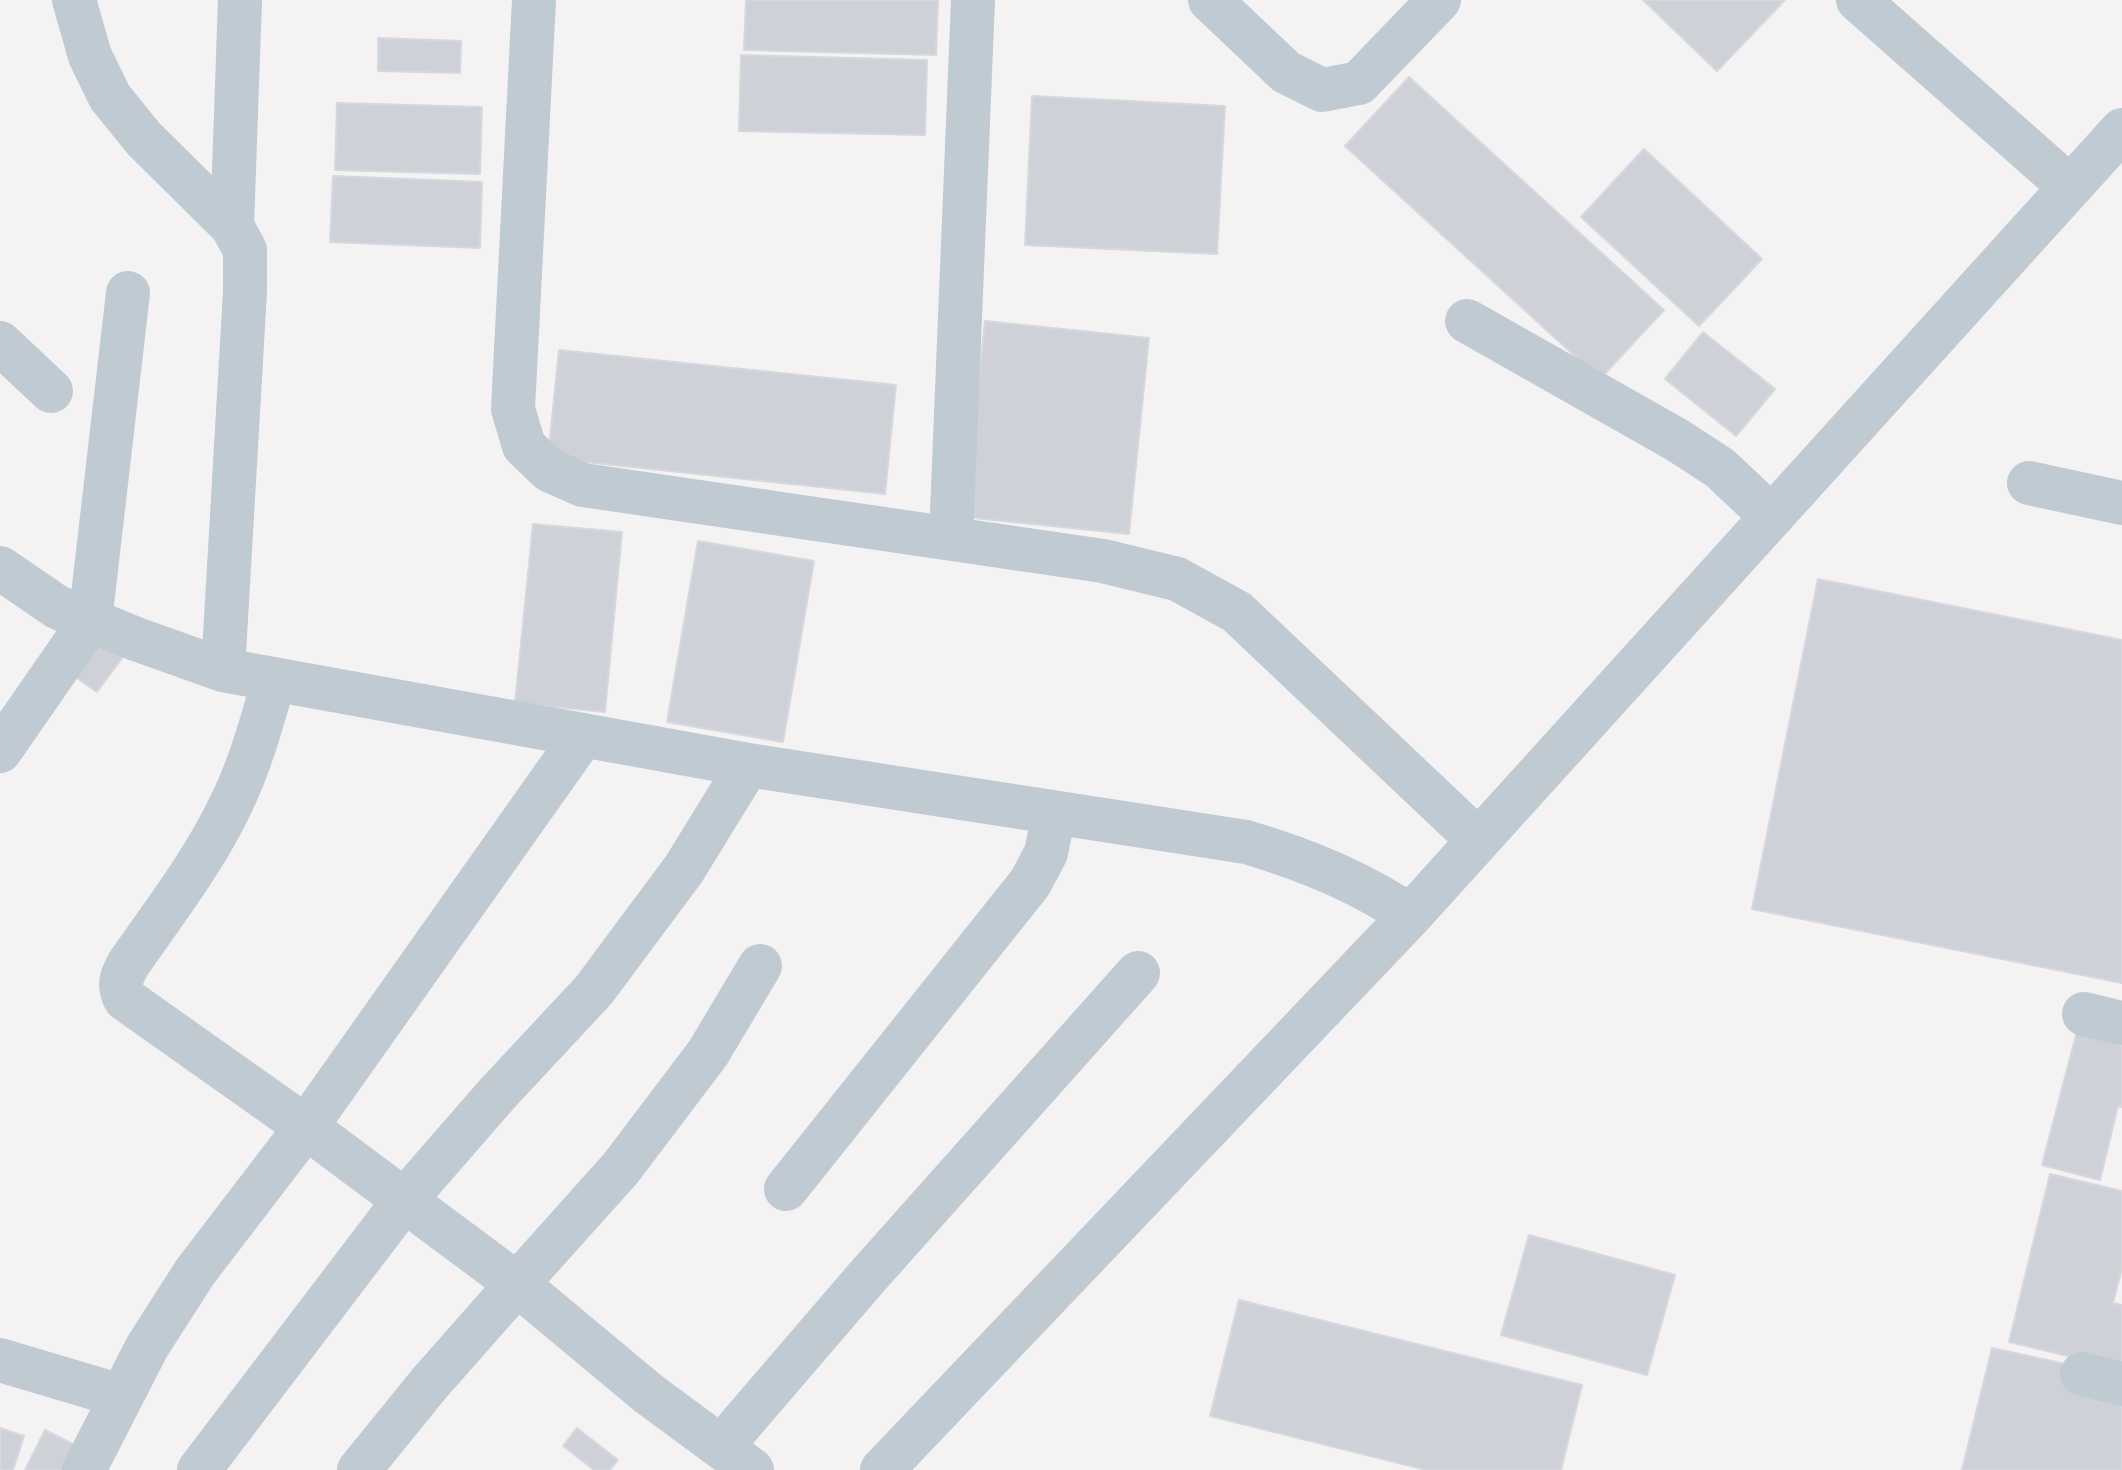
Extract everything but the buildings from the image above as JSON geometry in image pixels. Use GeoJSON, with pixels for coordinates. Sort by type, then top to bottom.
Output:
{"type":"FeatureCollection","features":[{"type":"Feature","properties":{"kind":"street"},"geometry":{"type":"LineString","coordinates":[[74,0],[90,56],[110,97],[144,139],[232,226],[245,250],[223,670]]}},
{"type":"Feature","properties":{"kind":"street"},"geometry":{"type":"LineString","coordinates":[[232,226],[240,0]]}},
{"type":"Feature","properties":{"kind":"street"},"geometry":{"type":"LineString","coordinates":[[534,0],[513,409],[524,446],[549,470],[583,485],[1103,561],[1177,579],[1237,612],[1478,840]]}},
{"type":"Feature","properties":{"kind":"street"},"geometry":{"type":"LineString","coordinates":[[951,537],[973,0]]}},
{"type":"Feature","properties":{"kind":"street"},"geometry":{"type":"LineString","coordinates":[[1210,0],[1286,72],[1322,90],[1359,83],[1439,0]]}},
{"type":"Feature","properties":{"kind":"street"},"geometry":{"type":"LineString","coordinates":[[1858,0],[2070,187]]}},
{"type":"Feature","properties":{"kind":"street"},"geometry":{"type":"LineString","coordinates":[[882,1470],[1410,916],[2122,130]]}},
{"type":"Feature","properties":{"kind":"street"},"geometry":{"type":"LineString","coordinates":[[8,722],[90,621],[128,293]]}},
{"type":"Feature","properties":{"kind":"street"},"geometry":{"type":"LineString","coordinates":[[1467,321],[1677,440],[1720,468],[1772,517]]}},
{"type":"Feature","properties":{"kind":"street"},"geometry":{"type":"LineString","coordinates":[[0,343],[51,391]]}},
{"type":"Feature","properties":{"kind":"street"},"geometry":{"type":"LineString","coordinates":[[2029,483],[2122,503]]}},
{"type":"Feature","properties":{"kind":"street"},"geometry":{"type":"LineString","coordinates":[[0,568],[57,607],[223,670],[748,765],[1246,842],[1296,856],[1374,892],[1410,916]]}},
{"type":"Feature","properties":{"kind":"street"},"geometry":{"type":"LineString","coordinates":[[274,680],[254,750],[233,802],[207,849],[129,963],[120,988],[125,999],[306,1127],[517,1284],[649,1394],[736,1459],[867,1277],[1138,973]]}},
{"type":"Feature","properties":{"kind":"street"},"geometry":{"type":"LineString","coordinates":[[84,1470],[147,1347],[195,1272],[306,1127],[582,737]]}},
{"type":"Feature","properties":{"kind":"street"},"geometry":{"type":"LineString","coordinates":[[199,1470],[403,1202],[497,1094],[594,990],[684,869],[748,765]]}},
{"type":"Feature","properties":{"kind":"street"},"geometry":{"type":"LineString","coordinates":[[786,1189],[1030,883],[1046,853],[1054,813]]}},
{"type":"Feature","properties":{"kind":"street"},"geometry":{"type":"LineString","coordinates":[[359,1470],[428,1385],[621,1168],[708,1053],[760,966]]}},
{"type":"Feature","properties":{"kind":"street"},"geometry":{"type":"LineString","coordinates":[[0,1360],[121,1396]]}}]}
